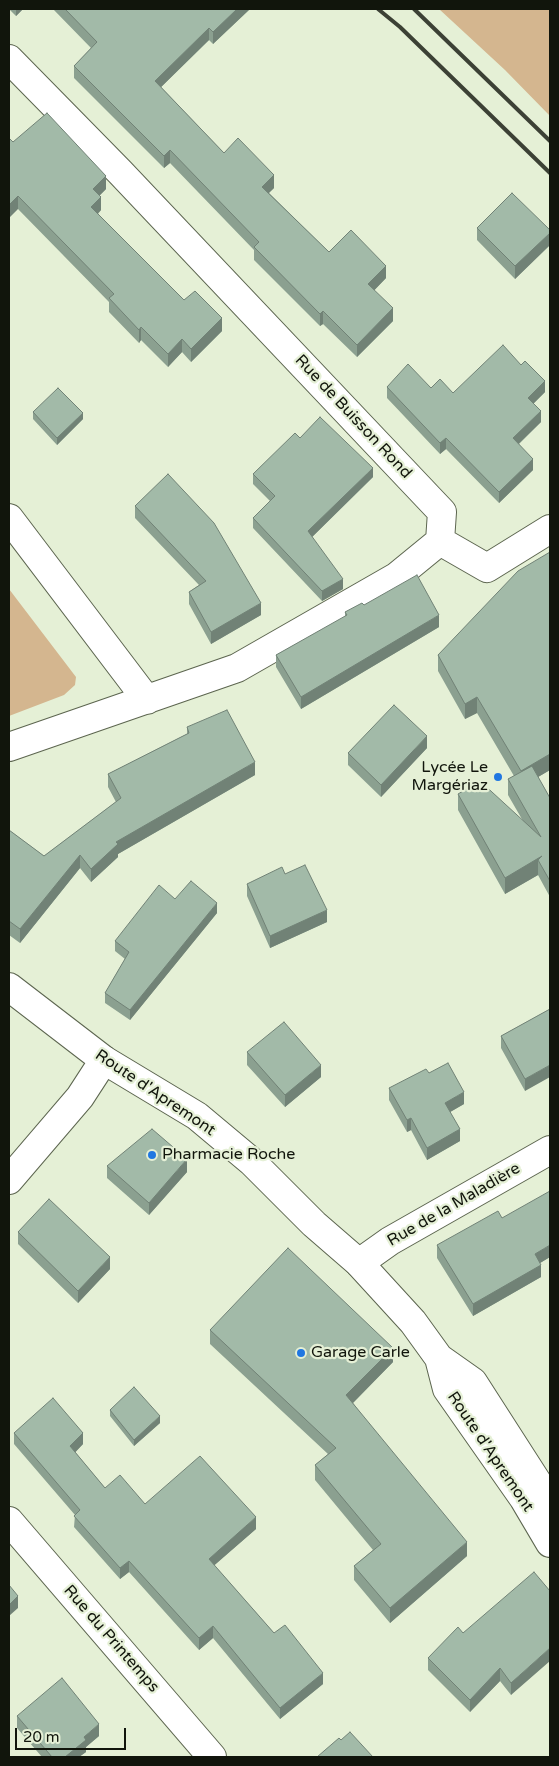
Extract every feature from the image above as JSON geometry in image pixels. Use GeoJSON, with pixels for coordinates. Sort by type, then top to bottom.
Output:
{"type":"FeatureCollection","features":[{"type":"Feature","properties":{"kind":"street","name":"Rue de Buisson Rond"},"geometry":{"type":"LineString","coordinates":[[9,59],[127,179],[442,512],[440,541]]}},
{"type":"Feature","properties":{"kind":"street"},"geometry":{"type":"LineString","coordinates":[[9,518],[147,700]]}},
{"type":"Feature","properties":{"kind":"street"},"geometry":{"type":"LineString","coordinates":[[9,747],[237,668],[396,577],[440,541],[487,568],[550,529]]}},
{"type":"Feature","properties":{"kind":"street","name":"Route d'Apremont"},"geometry":{"type":"LineString","coordinates":[[9,987],[104,1060],[197,1116],[252,1162],[314,1224],[359,1263],[413,1322],[439,1358],[473,1382],[550,1502]]}},
{"type":"Feature","properties":{"kind":"street"},"geometry":{"type":"LineString","coordinates":[[9,1180],[80,1097],[104,1060]]}},
{"type":"Feature","properties":{"kind":"street","name":"Rue de la Maladière"},"geometry":{"type":"LineString","coordinates":[[359,1263],[390,1241],[550,1150]]}},
{"type":"Feature","properties":{"kind":"street","name":"Route d'Apremont"},"geometry":{"type":"LineString","coordinates":[[439,1358],[447,1389],[524,1499],[550,1543]]}},
{"type":"Feature","properties":{"kind":"street","name":"Rue du Printemps"},"geometry":{"type":"LineString","coordinates":[[9,1520],[212,1757]]}},
{"type":"Feature","properties":{"kind":"shaded area"},"geometry":{"type":"Polygon","coordinates":[[[439,9],[550,9],[550,116],[505,70],[439,9]]]}},
{"type":"Feature","properties":{"kind":"shaded area"},"geometry":{"type":"Polygon","coordinates":[[[9,589],[76,677],[75,685],[64,695],[9,716],[9,589]]]}},
{"type":"Feature","properties":{"kind":"building"},"geometry":{"type":"Polygon","coordinates":[[[65,9],[237,9],[213,32],[209,28],[155,81],[224,153],[238,138],[274,175],[262,187],[329,252],[351,230],[386,266],[368,284],[393,308],[357,345],[323,311],[320,314],[254,247],[259,242],[170,150],[164,156],[74,66],[97,42],[65,9]]]}},
{"type":"Feature","properties":{"kind":"building"},"geometry":{"type":"Polygon","coordinates":[[[47,113],[106,176],[93,189],[101,197],[91,207],[184,300],[195,291],[222,318],[191,349],[182,339],[168,354],[141,327],[139,330],[109,298],[114,294],[18,196],[9,205],[9,138],[13,142],[47,113]]]}},
{"type":"Feature","properties":{"kind":"building"},"geometry":{"type":"Polygon","coordinates":[[[512,193],[550,230],[550,233],[515,266],[477,228],[512,193]]]}},
{"type":"Feature","properties":{"kind":"building"},"geometry":{"type":"Polygon","coordinates":[[[503,345],[521,365],[525,361],[545,381],[528,398],[541,411],[513,438],[533,459],[499,492],[446,438],[440,443],[387,387],[408,364],[431,388],[440,379],[453,393],[503,345]]]}},
{"type":"Feature","properties":{"kind":"building"},"geometry":{"type":"Polygon","coordinates":[[[58,388],[83,413],[57,438],[33,412],[58,388]]]}},
{"type":"Feature","properties":{"kind":"building"},"geometry":{"type":"Polygon","coordinates":[[[320,417],[373,468],[308,531],[343,579],[322,591],[253,518],[275,496],[253,474],[295,433],[300,438],[320,417]]]}},
{"type":"Feature","properties":{"kind":"building"},"geometry":{"type":"Polygon","coordinates":[[[168,474],[214,523],[261,603],[211,632],[189,592],[206,581],[135,506],[168,474]]]}},
{"type":"Feature","properties":{"kind":"building"},"geometry":{"type":"Polygon","coordinates":[[[550,552],[550,754],[521,771],[477,697],[465,704],[438,655],[518,571],[550,552]]]}},
{"type":"Feature","properties":{"kind":"building"},"geometry":{"type":"Polygon","coordinates":[[[417,575],[439,615],[301,697],[276,655],[347,615],[345,612],[362,603],[364,605],[417,575]]]}},
{"type":"Feature","properties":{"kind":"building"},"geometry":{"type":"Polygon","coordinates":[[[394,705],[427,736],[381,785],[348,753],[394,705]]]}},
{"type":"Feature","properties":{"kind":"building"},"geometry":{"type":"Polygon","coordinates":[[[227,710],[255,762],[116,842],[118,844],[91,869],[80,855],[20,929],[9,921],[9,830],[44,856],[121,798],[108,774],[189,733],[187,727],[227,710]]]}},
{"type":"Feature","properties":{"kind":"building"},"geometry":{"type":"Polygon","coordinates":[[[532,766],[550,798],[550,881],[538,860],[542,856],[505,878],[458,794],[480,781],[541,837],[508,779],[532,766]]]}},
{"type":"Feature","properties":{"kind":"building"},"geometry":{"type":"Polygon","coordinates":[[[305,865],[327,910],[270,936],[247,884],[282,867],[285,874],[305,865]]]}},
{"type":"Feature","properties":{"kind":"building"},"geometry":{"type":"Polygon","coordinates":[[[191,881],[217,903],[130,1010],[105,993],[129,952],[115,941],[159,885],[175,899],[191,881]]]}},
{"type":"Feature","properties":{"kind":"building"},"geometry":{"type":"Polygon","coordinates":[[[550,1009],[550,1065],[525,1079],[501,1036],[550,1009]]]}},
{"type":"Feature","properties":{"kind":"building"},"geometry":{"type":"Polygon","coordinates":[[[284,1022],[321,1065],[285,1095],[247,1052],[284,1022]]]}},
{"type":"Feature","properties":{"kind":"building"},"geometry":{"type":"Polygon","coordinates":[[[448,1063],[464,1092],[445,1103],[460,1129],[427,1148],[411,1118],[407,1120],[389,1088],[426,1069],[429,1073],[448,1063]]]}},
{"type":"Feature","properties":{"kind":"building"},"geometry":{"type":"Polygon","coordinates":[[[152,1129],[187,1159],[149,1203],[107,1166],[152,1129]]]}},
{"type":"Feature","properties":{"kind":"building"},"geometry":{"type":"Polygon","coordinates":[[[550,1191],[550,1245],[535,1254],[541,1265],[473,1304],[437,1245],[498,1211],[502,1218],[550,1191]]]}},
{"type":"Feature","properties":{"kind":"building"},"geometry":{"type":"Polygon","coordinates":[[[49,1199],[110,1257],[78,1291],[18,1232],[49,1199]]]}},
{"type":"Feature","properties":{"kind":"building"},"geometry":{"type":"Polygon","coordinates":[[[288,1248],[393,1348],[346,1395],[467,1542],[390,1608],[354,1566],[381,1544],[315,1465],[336,1448],[210,1330],[288,1248]]]}},
{"type":"Feature","properties":{"kind":"building"},"geometry":{"type":"Polygon","coordinates":[[[134,1387],[160,1416],[134,1440],[110,1410],[134,1387]]]}},
{"type":"Feature","properties":{"kind":"building"},"geometry":{"type":"Polygon","coordinates":[[[53,1398],[83,1433],[70,1446],[105,1488],[120,1475],[145,1504],[200,1456],[256,1517],[209,1559],[274,1633],[285,1625],[323,1673],[280,1708],[213,1626],[199,1638],[129,1561],[120,1568],[74,1516],[80,1510],[14,1433],[53,1398]]]}},
{"type":"Feature","properties":{"kind":"building"},"geometry":{"type":"Polygon","coordinates":[[[534,1572],[550,1591],[550,1648],[511,1683],[500,1668],[470,1700],[428,1658],[458,1627],[463,1633],[534,1572]]]}},
{"type":"Feature","properties":{"kind":"building"},"geometry":{"type":"Polygon","coordinates":[[[9,1585],[18,1596],[9,1605],[9,1585]]]}},
{"type":"Feature","properties":{"kind":"building"},"geometry":{"type":"Polygon","coordinates":[[[62,1678],[99,1724],[84,1737],[86,1740],[65,1757],[52,1757],[17,1716],[62,1678]]]}},
{"type":"Feature","properties":{"kind":"building"},"geometry":{"type":"Polygon","coordinates":[[[350,1732],[373,1757],[317,1757],[339,1738],[341,1740],[350,1732]]]}},
{"type":"Feature","properties":{"kind":"railway"},"geometry":{"type":"LineString","coordinates":[[378,9],[400,27],[550,173]]}},
{"type":"Feature","properties":{"kind":"railway"},"geometry":{"type":"LineString","coordinates":[[414,9],[550,141]]}},
{"type":"Feature","properties":{"kind":"place","name":"Lycée Le Margériaz"},"geometry":{"type":"Point","coordinates":[498,777]}},
{"type":"Feature","properties":{"kind":"place","name":"Pharmacie Roche"},"geometry":{"type":"Point","coordinates":[152,1155]}},
{"type":"Feature","properties":{"kind":"place","name":"Garage Carle"},"geometry":{"type":"Point","coordinates":[301,1353]}}]}
